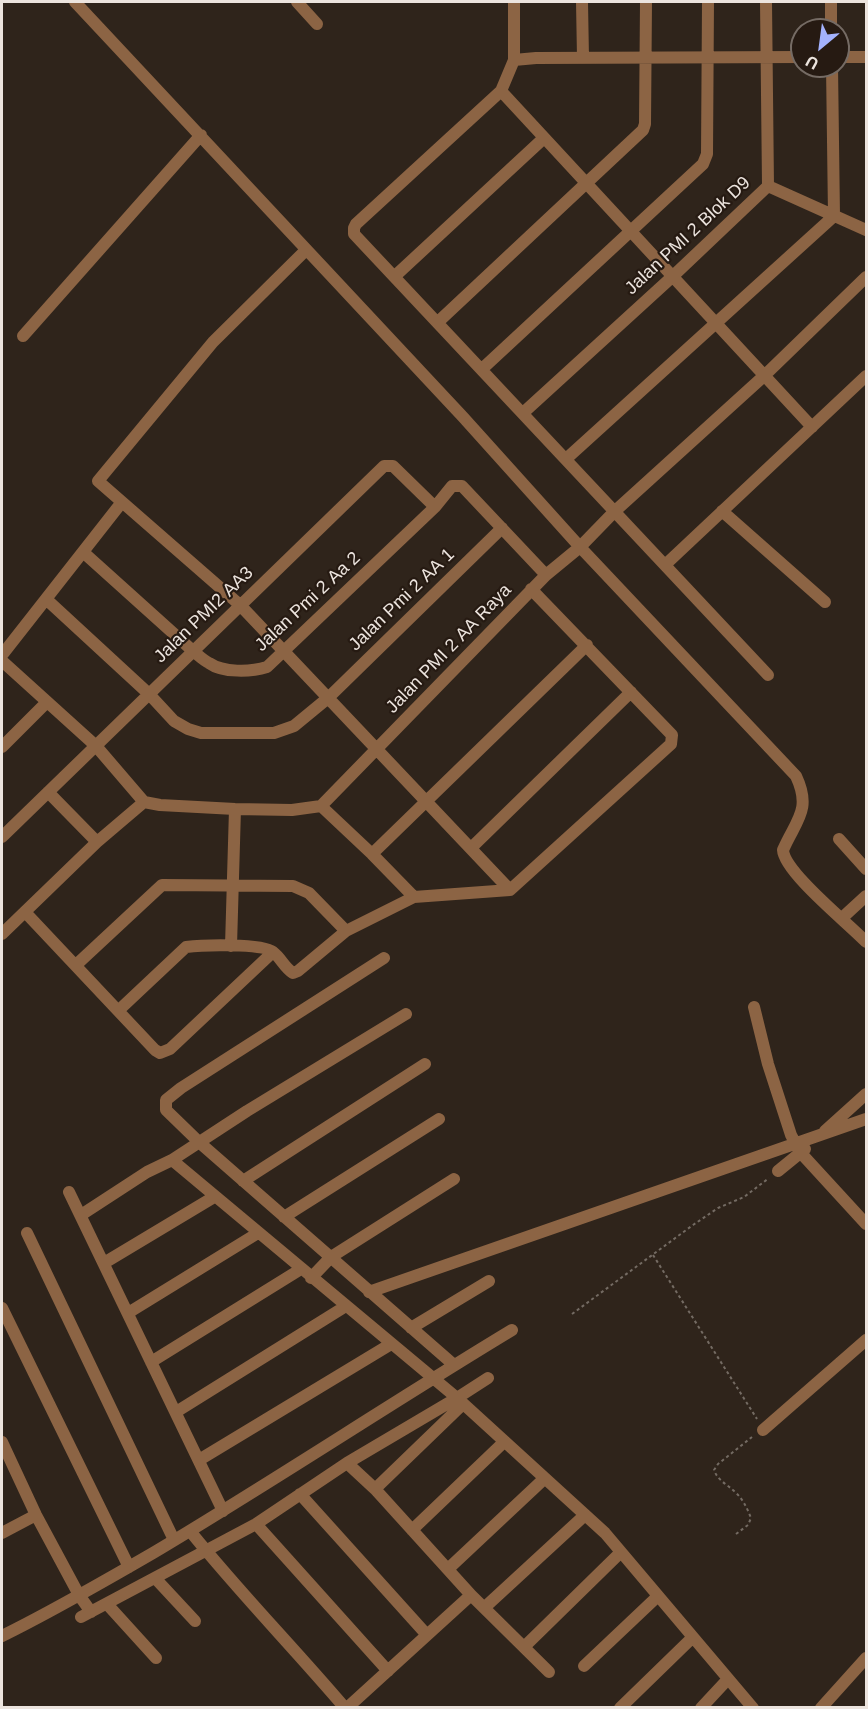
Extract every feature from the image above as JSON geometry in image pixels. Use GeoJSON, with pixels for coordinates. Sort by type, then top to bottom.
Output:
{"type":"FeatureCollection","features":[{"type":"Feature","properties":{"kind":"street"},"geometry":{"type":"LineString","coordinates":[[75,2],[796,777],[804,796],[798,821],[783,850],[783,857],[824,902],[867,942]]}},
{"type":"Feature","properties":{"kind":"street"},"geometry":{"type":"LineString","coordinates":[[297,2],[317,24]]}},
{"type":"Feature","properties":{"kind":"street"},"geometry":{"type":"LineString","coordinates":[[514,2],[514,60],[501,91],[354,228],[354,234],[768,675]]}},
{"type":"Feature","properties":{"kind":"street"},"geometry":{"type":"LineString","coordinates":[[582,2],[583,58]]}},
{"type":"Feature","properties":{"kind":"street"},"geometry":{"type":"LineString","coordinates":[[438,322],[643,130],[645,124],[646,2]]}},
{"type":"Feature","properties":{"kind":"street"},"geometry":{"type":"LineString","coordinates":[[482,369],[703,164],[707,154],[708,2]]}},
{"type":"Feature","properties":{"kind":"street","name":"Jalan PMI 2 Blok D9"},"geometry":{"type":"LineString","coordinates":[[523,413],[768,186],[766,2]]}},
{"type":"Feature","properties":{"kind":"street"},"geometry":{"type":"LineString","coordinates":[[831,2],[831,18]]}},
{"type":"Feature","properties":{"kind":"street"},"geometry":{"type":"LineString","coordinates":[[514,60],[790,57]]}},
{"type":"Feature","properties":{"kind":"street"},"geometry":{"type":"LineString","coordinates":[[850,57],[867,57]]}},
{"type":"Feature","properties":{"kind":"street"},"geometry":{"type":"LineString","coordinates":[[566,459],[834,216],[832,78]]}},
{"type":"Feature","properties":{"kind":"street"},"geometry":{"type":"LineString","coordinates":[[501,91],[812,427]]}},
{"type":"Feature","properties":{"kind":"street"},"geometry":{"type":"LineString","coordinates":[[23,336],[201,135]]}},
{"type":"Feature","properties":{"kind":"street"},"geometry":{"type":"LineString","coordinates":[[395,276],[544,138]]}},
{"type":"Feature","properties":{"kind":"street"},"geometry":{"type":"LineString","coordinates":[[768,186],[867,230]]}},
{"type":"Feature","properties":{"kind":"street"},"geometry":{"type":"LineString","coordinates":[[306,250],[213,342],[98,481],[240,605],[510,890]]}},
{"type":"Feature","properties":{"kind":"street","name":"Jalan PMI 2 AA Raya"},"geometry":{"type":"LineString","coordinates":[[321,806],[531,589],[580,547],[614,512],[765,375],[867,277]]}},
{"type":"Feature","properties":{"kind":"street"},"geometry":{"type":"LineString","coordinates":[[665,565],[867,376]]}},
{"type":"Feature","properties":{"kind":"street","name":"Jalan PMI2 AA3"},"geometry":{"type":"LineString","coordinates":[[2,837],[384,466],[393,466],[435,507]]}},
{"type":"Feature","properties":{"kind":"street","name":"Jalan Pmi 2 Aa 2"},"geometry":{"type":"LineString","coordinates":[[83,552],[210,664],[222,669],[257,670],[267,667],[284,652],[435,507],[452,486],[456,484],[462,486],[502,528]]}},
{"type":"Feature","properties":{"kind":"street"},"geometry":{"type":"LineString","coordinates":[[2,655],[122,502]]}},
{"type":"Feature","properties":{"kind":"street"},"geometry":{"type":"LineString","coordinates":[[722,511],[825,602]]}},
{"type":"Feature","properties":{"kind":"street"},"geometry":{"type":"LineString","coordinates":[[502,528],[546,575]]}},
{"type":"Feature","properties":{"kind":"street","name":"Jalan Pmi 2 AA 1"},"geometry":{"type":"LineString","coordinates":[[46,599],[149,694],[174,721],[201,733],[274,733],[294,726],[328,698],[502,528]]}},
{"type":"Feature","properties":{"kind":"street"},"geometry":{"type":"LineString","coordinates":[[119,1010],[186,947],[265,948],[273,952],[293,972],[346,931],[414,897],[510,890],[671,744],[672,735],[531,589]]}},
{"type":"Feature","properties":{"kind":"street"},"geometry":{"type":"LineString","coordinates":[[372,854],[586,645]]}},
{"type":"Feature","properties":{"kind":"street"},"geometry":{"type":"LineString","coordinates":[[2,661],[96,746],[144,801],[160,805],[235,809],[292,810],[321,806],[414,897]]}},
{"type":"Feature","properties":{"kind":"street"},"geometry":{"type":"LineString","coordinates":[[471,848],[631,692]]}},
{"type":"Feature","properties":{"kind":"street"},"geometry":{"type":"LineString","coordinates":[[2,747],[47,702]]}},
{"type":"Feature","properties":{"kind":"street"},"geometry":{"type":"LineString","coordinates":[[48,792],[97,842]]}},
{"type":"Feature","properties":{"kind":"street"},"geometry":{"type":"LineString","coordinates":[[3,928],[25,912],[97,842],[144,801]]}},
{"type":"Feature","properties":{"kind":"street"},"geometry":{"type":"LineString","coordinates":[[231,946],[235,809]]}},
{"type":"Feature","properties":{"kind":"street"},"geometry":{"type":"LineString","coordinates":[[839,839],[867,869]]}},
{"type":"Feature","properties":{"kind":"street"},"geometry":{"type":"LineString","coordinates":[[76,965],[162,885],[293,886],[309,893],[346,931]]}},
{"type":"Feature","properties":{"kind":"street"},"geometry":{"type":"LineString","coordinates":[[842,918],[867,896]]}},
{"type":"Feature","properties":{"kind":"street"},"geometry":{"type":"LineString","coordinates":[[25,912],[155,1050],[165,1052],[273,952]]}},
{"type":"Feature","properties":{"kind":"street"},"geometry":{"type":"LineString","coordinates":[[384,958],[181,1088],[166,1100],[166,1110],[200,1143],[454,1365]]}},
{"type":"Feature","properties":{"kind":"street"},"geometry":{"type":"LineString","coordinates":[[754,1007],[768,1064],[791,1135],[800,1152],[867,1224]]}},
{"type":"Feature","properties":{"kind":"street"},"geometry":{"type":"LineString","coordinates":[[81,1215],[147,1172],[200,1143],[257,1105],[406,1014]]}},
{"type":"Feature","properties":{"kind":"street"},"geometry":{"type":"LineString","coordinates":[[243,1181],[424,1064]]}},
{"type":"Feature","properties":{"kind":"street"},"geometry":{"type":"LineString","coordinates":[[778,1171],[867,1094]]}},
{"type":"Feature","properties":{"kind":"street"},"geometry":{"type":"LineString","coordinates":[[284,1217],[439,1119]]}},
{"type":"Feature","properties":{"kind":"street"},"geometry":{"type":"LineString","coordinates":[[369,1292],[867,1119]]}},
{"type":"Feature","properties":{"kind":"street"},"geometry":{"type":"LineString","coordinates":[[172,1160],[460,1401],[605,1533],[753,1707]]}},
{"type":"Feature","properties":{"kind":"street"},"geometry":{"type":"LineString","coordinates":[[151,1362],[306,1273],[454,1179]]}},
{"type":"Feature","properties":{"kind":"street"},"geometry":{"type":"LineString","coordinates":[[69,1192],[223,1510]]}},
{"type":"Feature","properties":{"kind":"street"},"geometry":{"type":"LineString","coordinates":[[104,1263],[214,1197]]}},
{"type":"Feature","properties":{"kind":"street"},"geometry":{"type":"LineString","coordinates":[[27,1233],[174,1540]]}},
{"type":"Feature","properties":{"kind":"street"},"geometry":{"type":"LineString","coordinates":[[128,1313],[258,1233]]}},
{"type":"Feature","properties":{"kind":"street"},"geometry":{"type":"LineString","coordinates":[[411,1328],[489,1281]]}},
{"type":"Feature","properties":{"kind":"street"},"geometry":{"type":"LineString","coordinates":[[176,1412],[346,1306]]}},
{"type":"Feature","properties":{"kind":"street"},"geometry":{"type":"LineString","coordinates":[[2,1308],[129,1567]]}},
{"type":"Feature","properties":{"kind":"street"},"geometry":{"type":"LineString","coordinates":[[2,1636],[190,1531],[512,1330]]}},
{"type":"Feature","properties":{"kind":"street"},"geometry":{"type":"LineString","coordinates":[[763,1430],[867,1340]]}},
{"type":"Feature","properties":{"kind":"street"},"geometry":{"type":"LineString","coordinates":[[199,1460],[391,1344]]}},
{"type":"Feature","properties":{"kind":"street"},"geometry":{"type":"LineString","coordinates":[[375,1489],[460,1401],[488,1378]]}},
{"type":"Feature","properties":{"kind":"street"},"geometry":{"type":"LineString","coordinates":[[2,1442],[36,1515],[79,1595],[86,1614],[207,1552],[256,1524],[347,1463],[460,1401]]}},
{"type":"Feature","properties":{"kind":"street"},"geometry":{"type":"LineString","coordinates":[[412,1530],[504,1442]]}},
{"type":"Feature","properties":{"kind":"street"},"geometry":{"type":"LineString","coordinates":[[347,1463],[375,1489],[471,1595],[549,1672]]}},
{"type":"Feature","properties":{"kind":"street"},"geometry":{"type":"LineString","coordinates":[[448,1569],[545,1478]]}},
{"type":"Feature","properties":{"kind":"street"},"geometry":{"type":"LineString","coordinates":[[300,1494],[427,1635]]}},
{"type":"Feature","properties":{"kind":"street"},"geometry":{"type":"LineString","coordinates":[[2,1533],[36,1515]]}},
{"type":"Feature","properties":{"kind":"street"},"geometry":{"type":"LineString","coordinates":[[484,1608],[585,1515]]}},
{"type":"Feature","properties":{"kind":"street"},"geometry":{"type":"LineString","coordinates":[[256,1524],[388,1671]]}},
{"type":"Feature","properties":{"kind":"street"},"geometry":{"type":"LineString","coordinates":[[190,1531],[346,1707],[471,1595]]}},
{"type":"Feature","properties":{"kind":"street"},"geometry":{"type":"LineString","coordinates":[[524,1647],[621,1552]]}},
{"type":"Feature","properties":{"kind":"street"},"geometry":{"type":"LineString","coordinates":[[155,1578],[195,1621]]}},
{"type":"Feature","properties":{"kind":"street"},"geometry":{"type":"LineString","coordinates":[[584,1666],[658,1596]]}},
{"type":"Feature","properties":{"kind":"street"},"geometry":{"type":"LineString","coordinates":[[107,1604],[156,1658]]}},
{"type":"Feature","properties":{"kind":"street"},"geometry":{"type":"LineString","coordinates":[[620,1707],[693,1638]]}},
{"type":"Feature","properties":{"kind":"street"},"geometry":{"type":"LineString","coordinates":[[821,1707],[867,1658]]}},
{"type":"Feature","properties":{"kind":"street"},"geometry":{"type":"LineString","coordinates":[[701,1707],[728,1679]]}},
{"type":"Feature","properties":{"kind":"path"},"geometry":{"type":"LineString","coordinates":[[572,1314],[693,1225],[718,1208],[744,1197],[778,1171]]}},
{"type":"Feature","properties":{"kind":"path"},"geometry":{"type":"LineString","coordinates":[[653,1255],[763,1430],[715,1466],[717,1478],[745,1503],[750,1518],[748,1525],[736,1534]]}}]}
